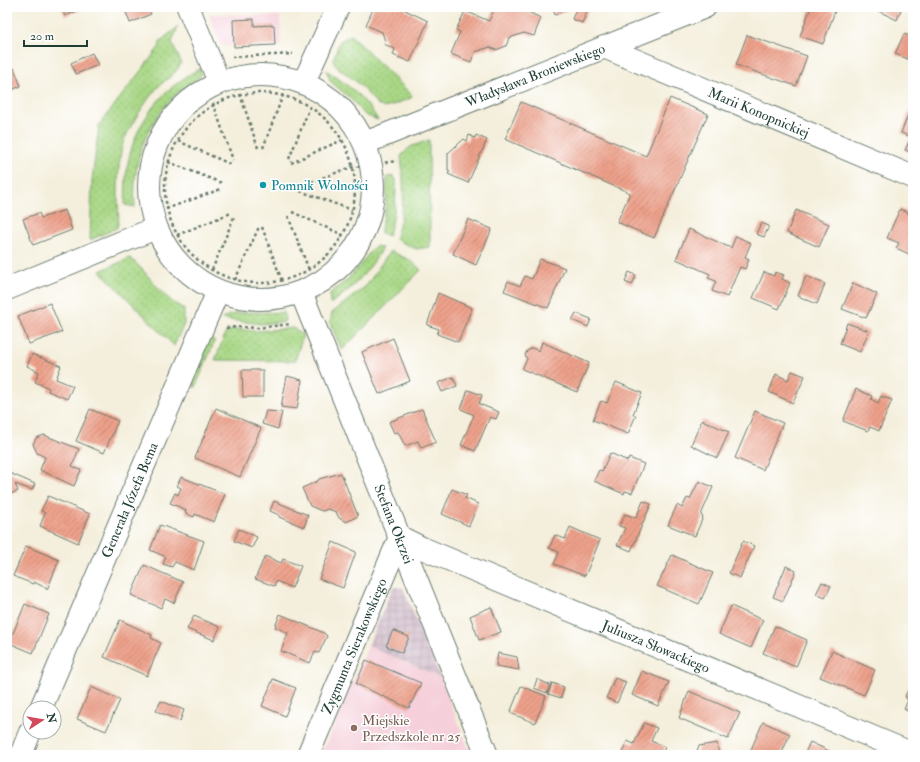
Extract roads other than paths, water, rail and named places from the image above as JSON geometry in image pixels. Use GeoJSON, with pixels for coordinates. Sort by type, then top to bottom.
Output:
{"type":"FeatureCollection","features":[{"type":"Feature","properties":{"kind":"street"},"geometry":{"type":"LineString","coordinates":[[188,7],[219,82]]}},
{"type":"Feature","properties":{"kind":"street"},"geometry":{"type":"LineString","coordinates":[[304,82],[338,7]]}},
{"type":"Feature","properties":{"kind":"street","name":"Władysława Broniewskiego"},"geometry":{"type":"LineString","coordinates":[[365,143],[705,7]]}},
{"type":"Feature","properties":{"kind":"street","name":"Marii Konopnickiej"},"geometry":{"type":"LineString","coordinates":[[604,47],[913,177]]}},
{"type":"Feature","properties":{"kind":"street"},"geometry":{"type":"LineString","coordinates":[[261,76],[304,82],[322,92],[339,106],[355,125],[365,143],[373,193],[362,237],[335,272],[301,292],[253,300],[226,286],[189,274],[172,255],[156,228],[150,209],[148,189],[152,160],[161,134],[174,116],[188,100],[219,82],[238,78],[261,76]]}},
{"type":"Feature","properties":{"kind":"street"},"geometry":{"type":"LineString","coordinates":[[9,283],[156,228]]}},
{"type":"Feature","properties":{"kind":"street","name":"Generała Józefa Bema"},"geometry":{"type":"LineString","coordinates":[[45,700],[226,286]]}},
{"type":"Feature","properties":{"kind":"street","name":"Stefana Okrzei"},"geometry":{"type":"LineString","coordinates":[[301,292],[487,755]]}},
{"type":"Feature","properties":{"kind":"street","name":"Juliusza Słowackiego"},"geometry":{"type":"LineString","coordinates":[[400,537],[429,551],[913,754]]}},
{"type":"Feature","properties":{"kind":"street","name":"Zygmunta Sierakowskiego"},"geometry":{"type":"LineString","coordinates":[[308,755],[400,537]]}},
{"type":"Feature","properties":{"kind":"street"},"geometry":{"type":"LineString","coordinates":[[21,755],[27,740]]}},
{"type":"Feature","properties":{"kind":"place","name":"Pomnik Wolności"},"geometry":{"type":"Point","coordinates":[263,185]}},
{"type":"Feature","properties":{"kind":"place","name":"Miejskie Przedszkole nr 25"},"geometry":{"type":"Point","coordinates":[354,728]}}]}
